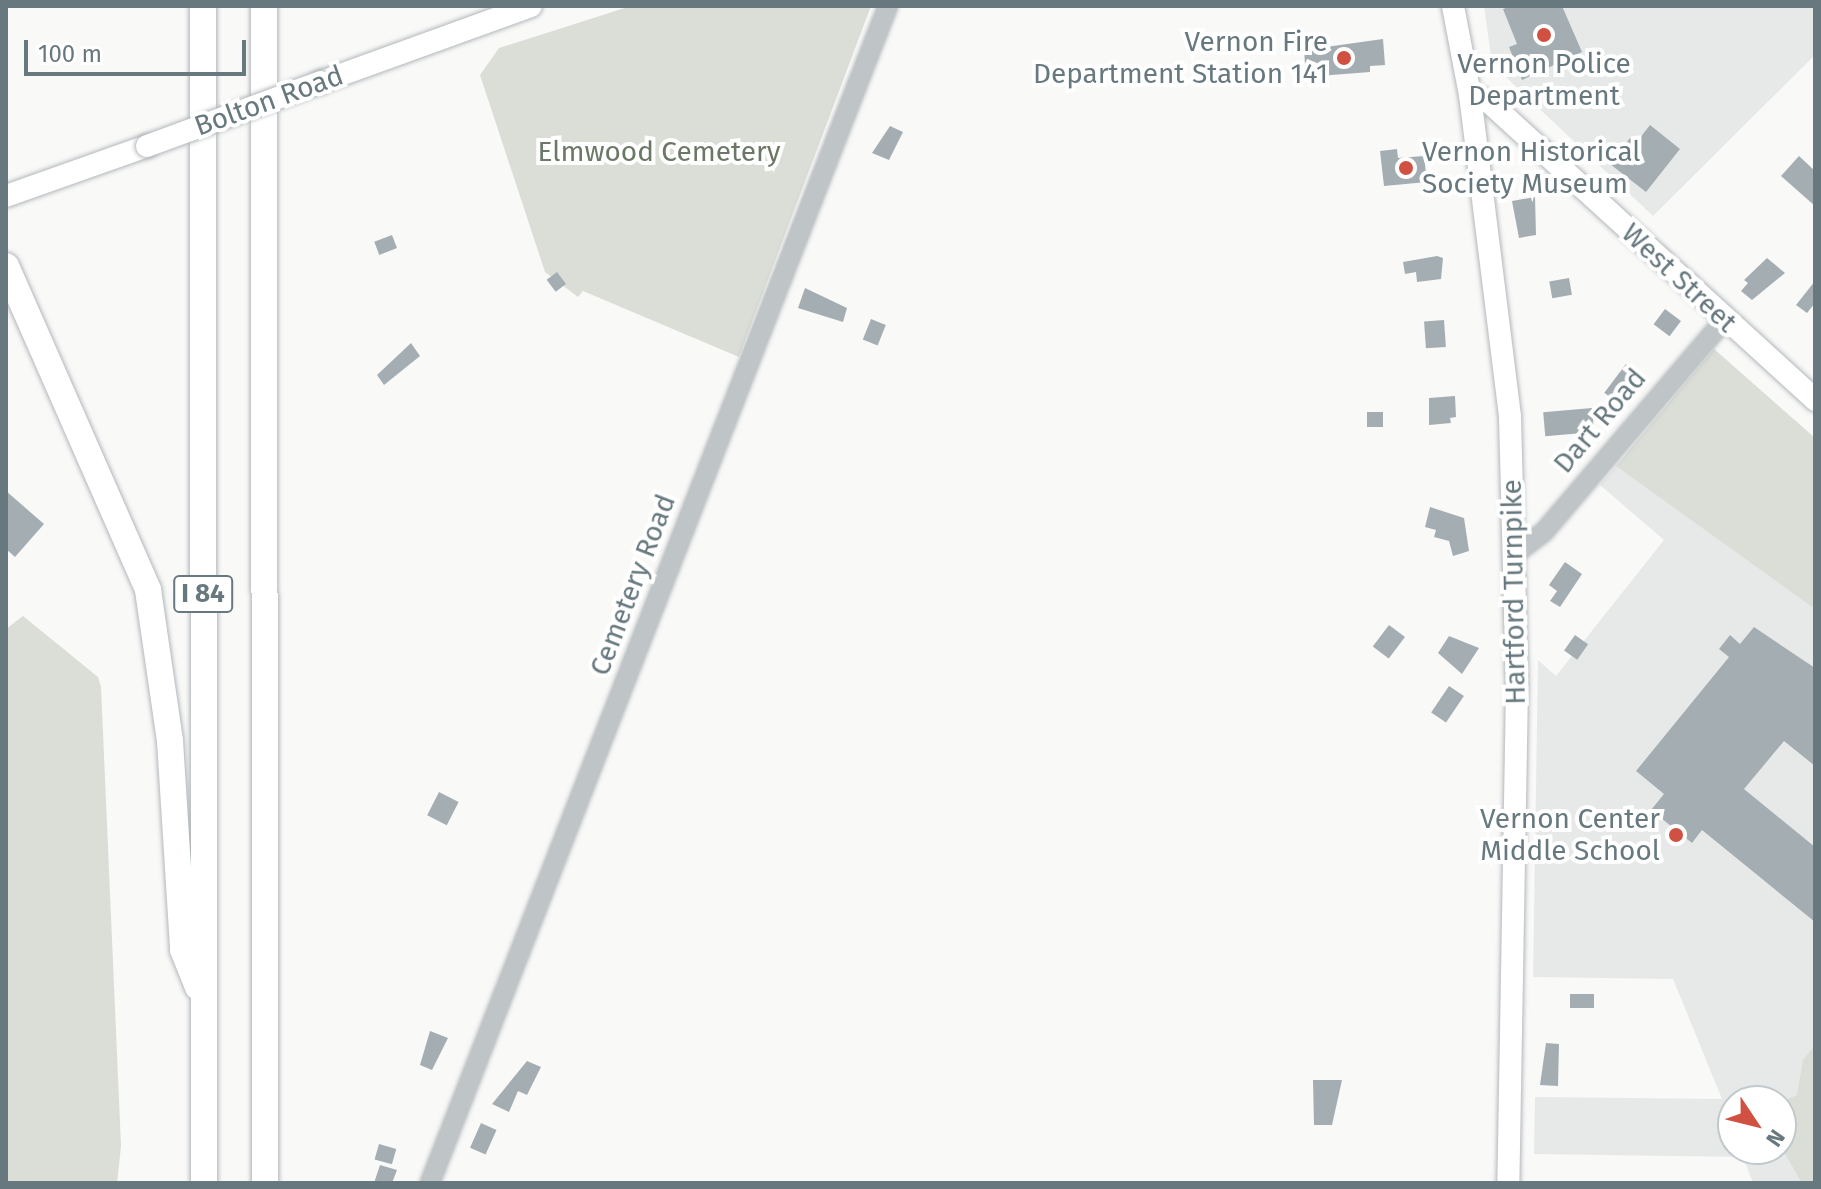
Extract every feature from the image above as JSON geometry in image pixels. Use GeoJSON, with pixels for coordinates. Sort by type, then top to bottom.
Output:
{"type":"FeatureCollection","features":[{"type":"Feature","properties":{"kind":"highway","name":"I 84"},"geometry":{"type":"LineString","coordinates":[[203,6],[204,1183]]}},
{"type":"Feature","properties":{"kind":"highway","name":"I 84"},"geometry":{"type":"LineString","coordinates":[[265,8],[265,1183]]}},
{"type":"Feature","properties":{"kind":"highway"},"geometry":{"type":"LineString","coordinates":[[6,266],[148,590],[170,741],[183,950],[203,1000]]}},
{"type":"Feature","properties":{"kind":"main road","name":"Bolton Road"},"geometry":{"type":"LineString","coordinates":[[6,196],[531,6]]}},
{"type":"Feature","properties":{"kind":"main road","name":"Hartford Turnpike"},"geometry":{"type":"LineString","coordinates":[[1453,6],[1470,95],[1510,417],[1516,553],[1508,1183]]}},
{"type":"Feature","properties":{"kind":"main road","name":"West Street"},"geometry":{"type":"LineString","coordinates":[[1470,95],[1489,102],[1815,400]]}},
{"type":"Feature","properties":{"kind":"street","name":"Cemetery Road"},"geometry":{"type":"LineString","coordinates":[[430,1183],[888,6]]}},
{"type":"Feature","properties":{"kind":"street","name":"Dart Road"},"geometry":{"type":"LineString","coordinates":[[1516,553],[1543,533],[1724,320]]}},
{"type":"Feature","properties":{"kind":"shaded area"},"geometry":{"type":"Polygon","coordinates":[[[1484,6],[1815,6],[1815,55],[1653,216],[1492,64],[1484,6]]]}},
{"type":"Feature","properties":{"kind":"shaded area","name":"Vernon Center Middle School"},"geometry":{"type":"Polygon","coordinates":[[[1714,349],[1815,438],[1815,1183],[1753,1183],[1746,1165],[1797,1165],[1797,1085],[1717,1087],[1673,979],[1533,977],[1538,660],[1556,676],[1664,540],[1600,485],[1714,349]]]}},
{"type":"Feature","properties":{"kind":"shaded area","name":"Vernon Center Middle School"},"geometry":{"type":"Polygon","coordinates":[[[1535,1097],[1717,1099],[1717,1157],[1534,1154],[1535,1097]]]}},
{"type":"Feature","properties":{"kind":"green space","name":"Elmwood Cemetery"},"geometry":{"type":"Polygon","coordinates":[[[631,6],[871,6],[739,357],[583,291],[578,297],[545,272],[480,75],[499,48],[631,6]]]}},
{"type":"Feature","properties":{"kind":"green space"},"geometry":{"type":"Polygon","coordinates":[[[1714,349],[1815,438],[1815,609],[1616,466],[1714,349]]]}},
{"type":"Feature","properties":{"kind":"green space"},"geometry":{"type":"Polygon","coordinates":[[[23,616],[98,677],[101,687],[121,1146],[117,1183],[6,1183],[6,629],[23,616]]]}},
{"type":"Feature","properties":{"kind":"green space"},"geometry":{"type":"Polygon","coordinates":[[[1815,1045],[1815,1183],[1802,1183],[1792,1165],[1797,1165],[1797,1095],[1803,1060],[1815,1045]]]}},
{"type":"Feature","properties":{"kind":"building","name":"Vernon Police Department"},"geometry":{"type":"Polygon","coordinates":[[[1511,6],[1562,6],[1582,52],[1522,80],[1509,47],[1517,44],[1503,9],[1511,6]]]}},
{"type":"Feature","properties":{"kind":"building","name":"Vernon Fire Department Station 141"},"geometry":{"type":"Polygon","coordinates":[[[1383,39],[1385,65],[1370,66],[1370,72],[1306,77],[1304,50],[1383,39]]]}},
{"type":"Feature","properties":{"kind":"building"},"geometry":{"type":"Polygon","coordinates":[[[1650,125],[1680,149],[1646,192],[1610,164],[1630,138],[1636,143],[1650,125]]]}},
{"type":"Feature","properties":{"kind":"building"},"geometry":{"type":"Polygon","coordinates":[[[890,126],[903,132],[889,160],[872,153],[890,126]]]}},
{"type":"Feature","properties":{"kind":"building","name":"Vernon Historical Society Museum"},"geometry":{"type":"Polygon","coordinates":[[[1397,149],[1398,158],[1424,156],[1427,182],[1384,186],[1380,151],[1397,149]]]}},
{"type":"Feature","properties":{"kind":"building"},"geometry":{"type":"Polygon","coordinates":[[[1799,156],[1815,171],[1815,206],[1781,176],[1799,156]]]}},
{"type":"Feature","properties":{"kind":"building"},"geometry":{"type":"Polygon","coordinates":[[[1535,197],[1536,235],[1519,238],[1512,201],[1535,197]]]}},
{"type":"Feature","properties":{"kind":"building"},"geometry":{"type":"Polygon","coordinates":[[[392,235],[397,248],[379,255],[374,242],[392,235]]]}},
{"type":"Feature","properties":{"kind":"building"},"geometry":{"type":"Polygon","coordinates":[[[1437,256],[1443,258],[1441,279],[1417,282],[1416,272],[1405,274],[1403,262],[1437,256]]]}},
{"type":"Feature","properties":{"kind":"building"},"geometry":{"type":"Polygon","coordinates":[[[1767,258],[1785,273],[1752,300],[1741,291],[1748,283],[1744,280],[1767,258]]]}},
{"type":"Feature","properties":{"kind":"building"},"geometry":{"type":"Polygon","coordinates":[[[557,272],[566,284],[556,292],[547,280],[557,272]]]}},
{"type":"Feature","properties":{"kind":"building"},"geometry":{"type":"Polygon","coordinates":[[[1569,278],[1572,295],[1552,298],[1549,281],[1569,278]]]}},
{"type":"Feature","properties":{"kind":"building"},"geometry":{"type":"Polygon","coordinates":[[[1815,281],[1815,303],[1807,313],[1796,305],[1815,281]]]}},
{"type":"Feature","properties":{"kind":"building"},"geometry":{"type":"Polygon","coordinates":[[[805,288],[847,308],[843,322],[798,308],[805,288]]]}},
{"type":"Feature","properties":{"kind":"building"},"geometry":{"type":"Polygon","coordinates":[[[1665,309],[1681,321],[1670,336],[1654,324],[1665,309]]]}},
{"type":"Feature","properties":{"kind":"building"},"geometry":{"type":"Polygon","coordinates":[[[871,319],[886,325],[878,345],[863,339],[871,319]]]}},
{"type":"Feature","properties":{"kind":"building"},"geometry":{"type":"Polygon","coordinates":[[[1444,320],[1446,347],[1426,348],[1424,321],[1444,320]]]}},
{"type":"Feature","properties":{"kind":"building"},"geometry":{"type":"Polygon","coordinates":[[[411,343],[420,356],[384,385],[377,375],[411,343]]]}},
{"type":"Feature","properties":{"kind":"building"},"geometry":{"type":"Polygon","coordinates":[[[1626,364],[1642,376],[1620,405],[1604,393],[1626,364]]]}},
{"type":"Feature","properties":{"kind":"building"},"geometry":{"type":"Polygon","coordinates":[[[1455,396],[1456,417],[1450,418],[1451,423],[1429,425],[1429,398],[1455,396]]]}},
{"type":"Feature","properties":{"kind":"building"},"geometry":{"type":"Polygon","coordinates":[[[1592,408],[1594,432],[1545,436],[1543,412],[1592,408]]]}},
{"type":"Feature","properties":{"kind":"building"},"geometry":{"type":"Polygon","coordinates":[[[1367,412],[1383,412],[1383,427],[1367,427],[1367,412]]]}},
{"type":"Feature","properties":{"kind":"building"},"geometry":{"type":"Polygon","coordinates":[[[6,491],[44,524],[15,557],[6,549],[6,491]]]}},
{"type":"Feature","properties":{"kind":"building"},"geometry":{"type":"Polygon","coordinates":[[[1430,507],[1464,518],[1469,551],[1453,556],[1449,541],[1434,537],[1436,530],[1425,527],[1430,507]]]}},
{"type":"Feature","properties":{"kind":"building"},"geometry":{"type":"Polygon","coordinates":[[[1565,562],[1582,574],[1560,607],[1550,601],[1557,591],[1549,585],[1565,562]]]}},
{"type":"Feature","properties":{"kind":"building"},"geometry":{"type":"Polygon","coordinates":[[[1389,625],[1405,637],[1389,659],[1373,647],[1389,625]]]}},
{"type":"Feature","properties":{"kind":"building"},"geometry":{"type":"Polygon","coordinates":[[[1754,627],[1815,668],[1815,766],[1784,741],[1744,789],[1815,847],[1815,922],[1702,830],[1692,843],[1651,810],[1664,794],[1636,771],[1729,657],[1719,649],[1730,635],[1740,644],[1754,627]]]}},
{"type":"Feature","properties":{"kind":"building"},"geometry":{"type":"Polygon","coordinates":[[[1575,635],[1588,644],[1577,660],[1564,651],[1575,635]]]}},
{"type":"Feature","properties":{"kind":"building"},"geometry":{"type":"Polygon","coordinates":[[[1449,636],[1479,648],[1462,674],[1438,653],[1449,636]]]}},
{"type":"Feature","properties":{"kind":"building"},"geometry":{"type":"Polygon","coordinates":[[[1449,686],[1464,696],[1446,723],[1431,713],[1449,686]]]}},
{"type":"Feature","properties":{"kind":"building"},"geometry":{"type":"Polygon","coordinates":[[[439,792],[459,802],[447,825],[427,815],[439,792]]]}},
{"type":"Feature","properties":{"kind":"building"},"geometry":{"type":"Polygon","coordinates":[[[1570,994],[1594,994],[1594,1008],[1570,1008],[1570,994]]]}},
{"type":"Feature","properties":{"kind":"building"},"geometry":{"type":"Polygon","coordinates":[[[430,1031],[448,1038],[432,1070],[420,1065],[430,1031]]]}},
{"type":"Feature","properties":{"kind":"building"},"geometry":{"type":"Polygon","coordinates":[[[1546,1043],[1559,1044],[1558,1086],[1540,1085],[1546,1043]]]}},
{"type":"Feature","properties":{"kind":"building"},"geometry":{"type":"Polygon","coordinates":[[[527,1061],[541,1067],[527,1095],[518,1091],[509,1112],[492,1104],[527,1061]]]}},
{"type":"Feature","properties":{"kind":"building"},"geometry":{"type":"Polygon","coordinates":[[[1313,1080],[1342,1080],[1332,1125],[1314,1125],[1313,1080]]]}},
{"type":"Feature","properties":{"kind":"building"},"geometry":{"type":"Polygon","coordinates":[[[481,1123],[497,1130],[486,1155],[470,1148],[481,1123]]]}},
{"type":"Feature","properties":{"kind":"building"},"geometry":{"type":"Polygon","coordinates":[[[379,1144],[396,1149],[392,1164],[375,1159],[379,1144]]]}},
{"type":"Feature","properties":{"kind":"building"},"geometry":{"type":"Polygon","coordinates":[[[380,1165],[397,1170],[392,1183],[374,1183],[380,1165]]]}},
{"type":"Feature","properties":{"kind":"place","name":"Vernon Police Department"},"geometry":{"type":"Point","coordinates":[1544,35]}},
{"type":"Feature","properties":{"kind":"place","name":"Vernon Fire Department Station 141"},"geometry":{"type":"Point","coordinates":[1344,58]}},
{"type":"Feature","properties":{"kind":"place","name":"Vernon Historical Society Museum"},"geometry":{"type":"Point","coordinates":[1406,168]}},
{"type":"Feature","properties":{"kind":"place","name":"Vernon Center Middle School"},"geometry":{"type":"Point","coordinates":[1676,835]}}]}
